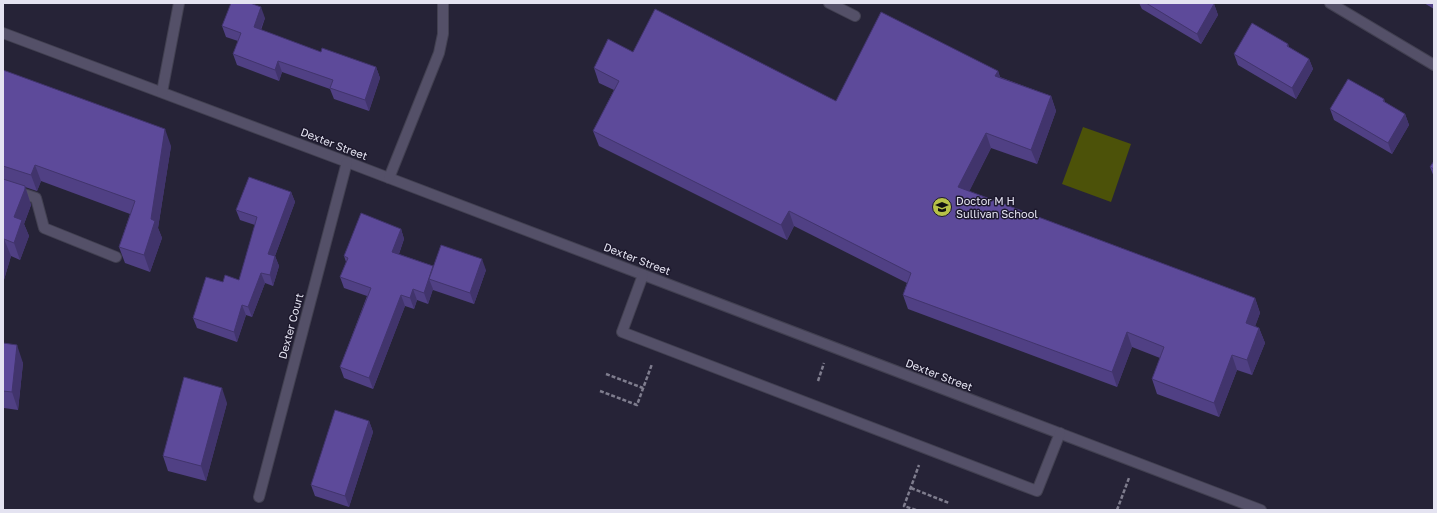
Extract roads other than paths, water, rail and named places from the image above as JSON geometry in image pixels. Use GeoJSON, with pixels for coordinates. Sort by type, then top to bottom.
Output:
{"type":"FeatureCollection","features":[{"type":"Feature","properties":{"kind":"street"},"geometry":{"type":"LineString","coordinates":[[162,92],[179,3]]}},
{"type":"Feature","properties":{"kind":"street"},"geometry":{"type":"LineString","coordinates":[[389,178],[439,53],[443,34],[443,3]]}},
{"type":"Feature","properties":{"kind":"street"},"geometry":{"type":"LineString","coordinates":[[829,3],[855,16]]}},
{"type":"Feature","properties":{"kind":"street"},"geometry":{"type":"LineString","coordinates":[[1330,3],[1434,65]]}},
{"type":"Feature","properties":{"kind":"street","name":"Dexter Street"},"geometry":{"type":"LineString","coordinates":[[3,33],[347,162],[1261,510]]}},
{"type":"Feature","properties":{"kind":"street","name":"Dexter Court"},"geometry":{"type":"LineString","coordinates":[[259,497],[347,162]]}},
{"type":"Feature","properties":{"kind":"street"},"geometry":{"type":"LineString","coordinates":[[3,187],[36,198],[44,228],[116,257]]}},
{"type":"Feature","properties":{"kind":"street"},"geometry":{"type":"LineString","coordinates":[[643,275],[622,332],[1037,491],[1060,433]]}},
{"type":"Feature","properties":{"kind":"place","name":"Doctor M H Sullivan School"},"geometry":{"type":"Point","coordinates":[942,207]}}]}
